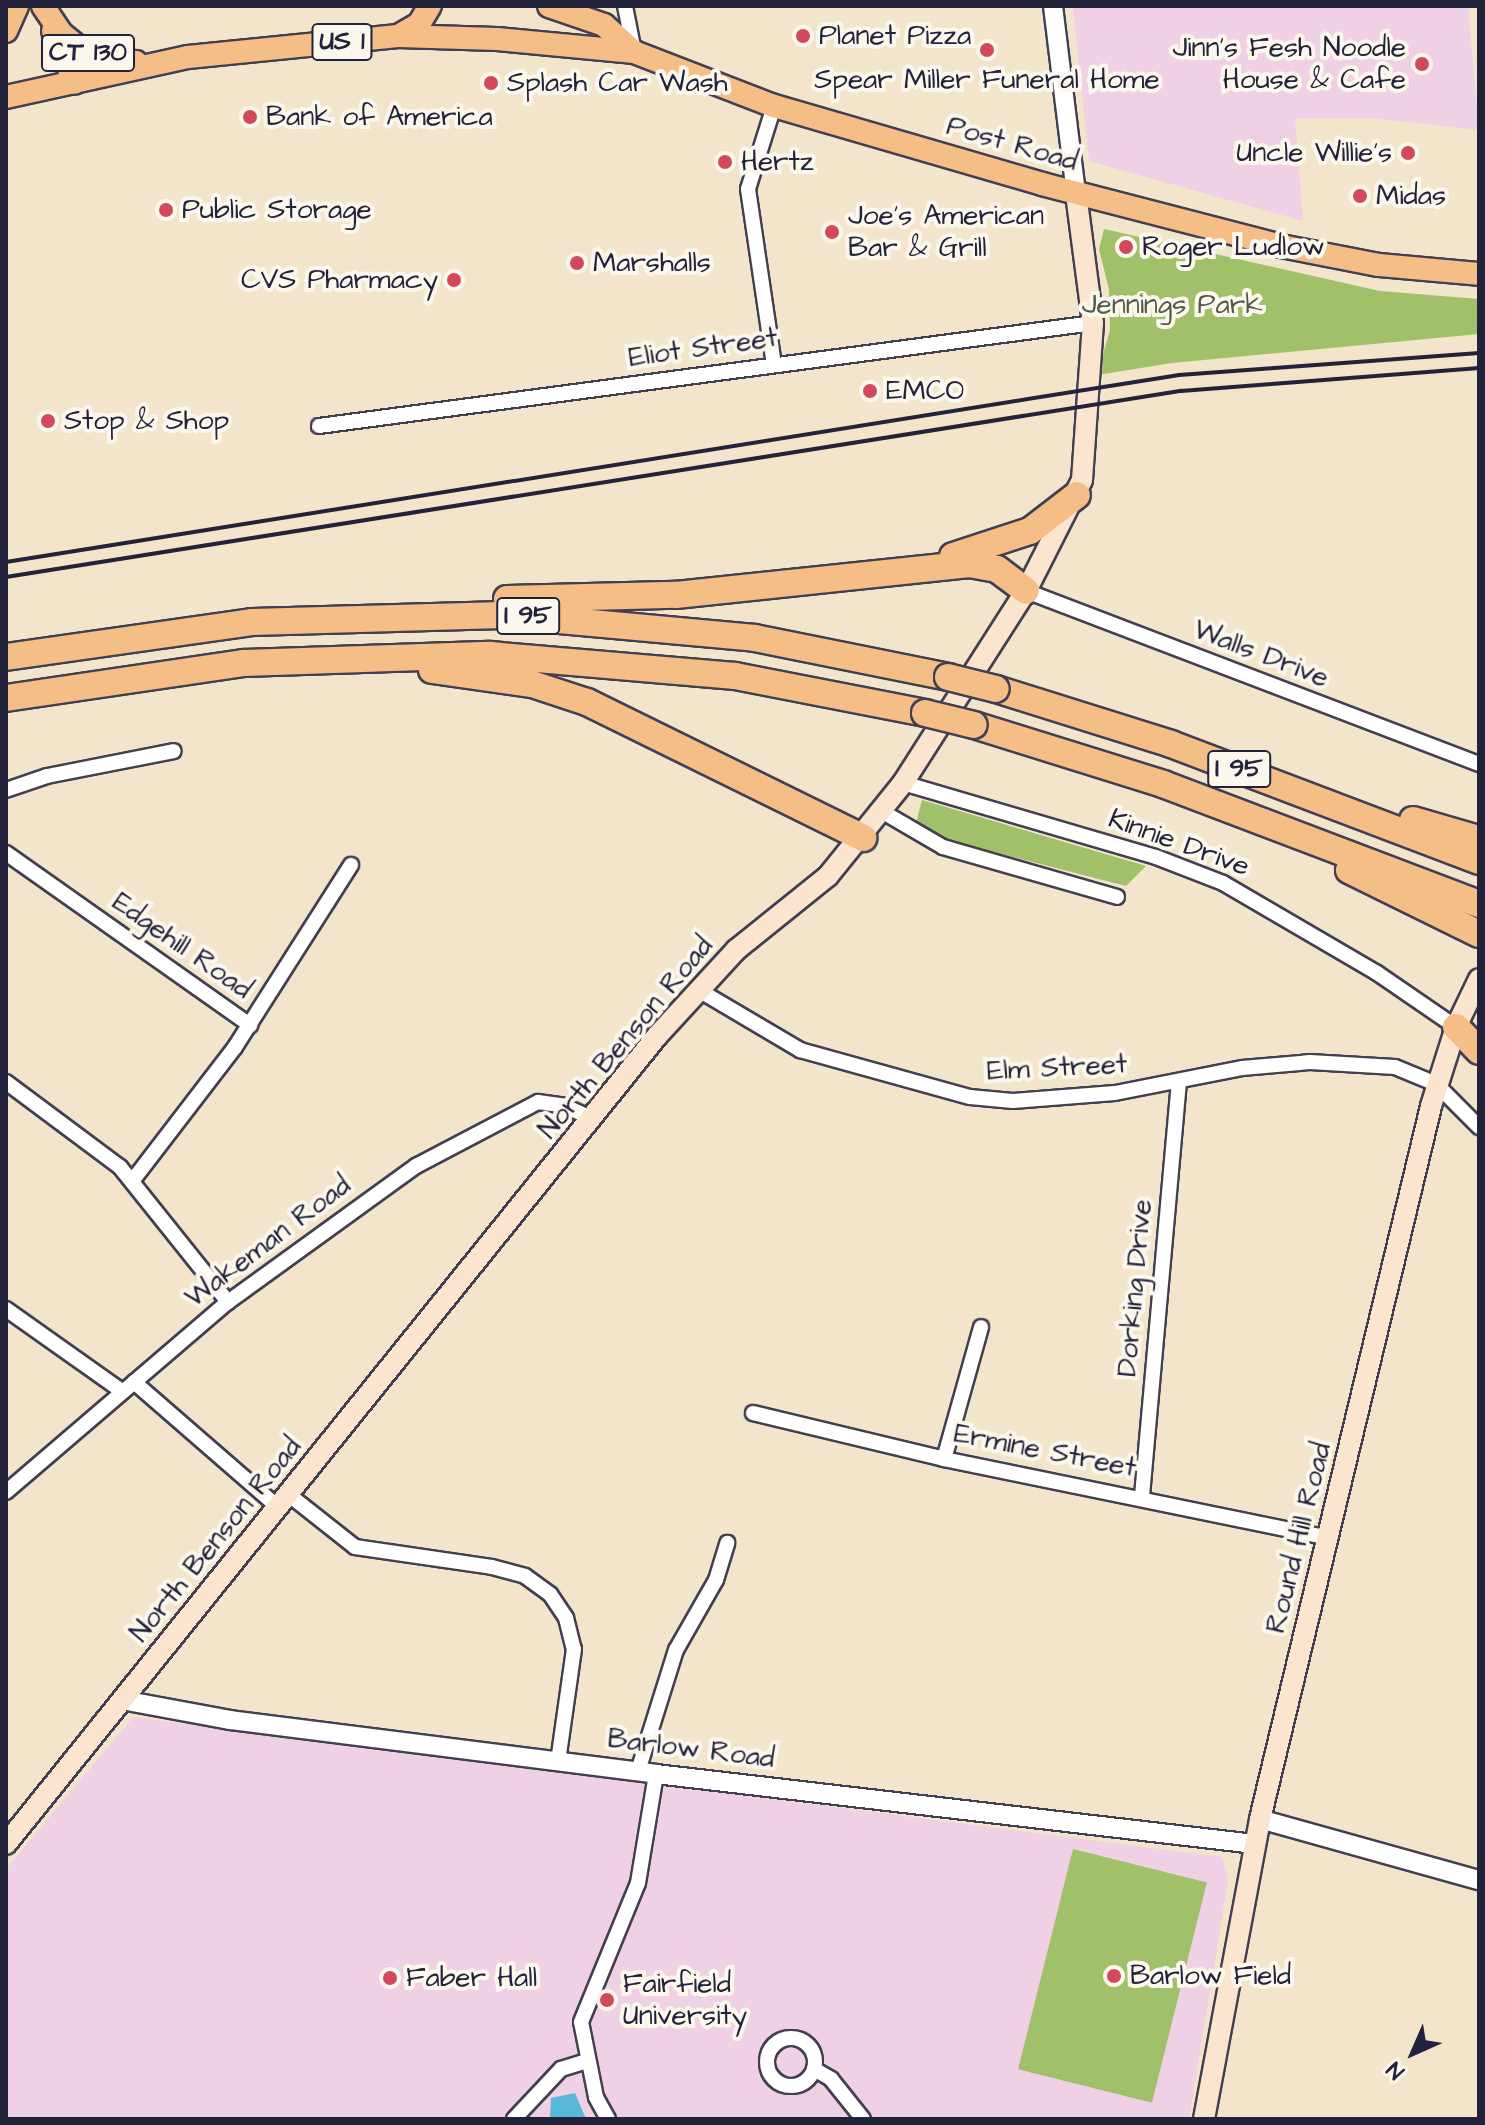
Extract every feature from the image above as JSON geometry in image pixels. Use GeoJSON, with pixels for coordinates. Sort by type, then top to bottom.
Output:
{"type":"FeatureCollection","features":[{"type":"Feature","properties":{"kind":"highway"},"geometry":{"type":"LineString","coordinates":[[876,574],[1017,536],[1054,517],[1077,495]]}},
{"type":"Feature","properties":{"kind":"highway"},"geometry":{"type":"LineString","coordinates":[[252,622],[452,602],[676,595],[979,564],[997,569],[1026,591]]}},
{"type":"Feature","properties":{"kind":"highway","name":"I 95"},"geometry":{"type":"LineString","coordinates":[[6,657],[252,622],[442,614],[591,620],[755,638],[996,689],[1219,762],[1479,861]]}},
{"type":"Feature","properties":{"kind":"highway","name":"I 95"},"geometry":{"type":"LineString","coordinates":[[6,698],[146,674],[342,657],[490,655],[637,664],[784,684],[974,725],[1209,802],[1479,904]]}},
{"type":"Feature","properties":{"kind":"highway"},"geometry":{"type":"LineString","coordinates":[[342,657],[502,678],[561,692],[664,737],[863,838]]}},
{"type":"Feature","properties":{"kind":"highway"},"geometry":{"type":"LineString","coordinates":[[1219,762],[1479,839]]}},
{"type":"Feature","properties":{"kind":"highway"},"geometry":{"type":"LineString","coordinates":[[1209,802],[1479,934]]}},
{"type":"Feature","properties":{"kind":"highway"},"geometry":{"type":"LineString","coordinates":[[1456,1027],[1479,1051]]}},
{"type":"Feature","properties":{"kind":"main road"},"geometry":{"type":"LineString","coordinates":[[6,31],[17,6]]}},
{"type":"Feature","properties":{"kind":"main road"},"geometry":{"type":"LineString","coordinates":[[398,36],[419,24],[430,6]]}},
{"type":"Feature","properties":{"kind":"main road","name":"Post Road"},"geometry":{"type":"LineString","coordinates":[[549,6],[604,25],[634,52],[774,106],[1076,193],[1281,246],[1379,265],[1479,274]]}},
{"type":"Feature","properties":{"kind":"main road"},"geometry":{"type":"LineString","coordinates":[[44,9],[75,83]]}},
{"type":"Feature","properties":{"kind":"main road","name":"CT 130"},"geometry":{"type":"LineString","coordinates":[[44,9],[82,50],[109,60],[154,64]]}},
{"type":"Feature","properties":{"kind":"main road","name":"US 1"},"geometry":{"type":"LineString","coordinates":[[6,97],[154,64],[398,36],[497,39],[634,52]]}},
{"type":"Feature","properties":{"kind":"main road","name":"North Benson Road"},"geometry":{"type":"LineString","coordinates":[[6,1844],[13,1823],[122,1700],[697,989],[736,950],[828,876],[863,838],[903,783],[1026,591],[1077,495],[1085,465],[1093,323],[1076,193]]}},
{"type":"Feature","properties":{"kind":"main road","name":"Round Hill Road"},"geometry":{"type":"LineString","coordinates":[[1204,2119],[1260,1819],[1436,1084],[1456,1027],[1479,979]]}},
{"type":"Feature","properties":{"kind":"street"},"geometry":{"type":"LineString","coordinates":[[625,6],[634,52]]}},
{"type":"Feature","properties":{"kind":"street"},"geometry":{"type":"LineString","coordinates":[[1053,6],[1076,193]]}},
{"type":"Feature","properties":{"kind":"street"},"geometry":{"type":"LineString","coordinates":[[774,106],[748,189],[774,365]]}},
{"type":"Feature","properties":{"kind":"street","name":"Eliot Street"},"geometry":{"type":"LineString","coordinates":[[319,426],[1093,323]]}},
{"type":"Feature","properties":{"kind":"street","name":"Walls Drive"},"geometry":{"type":"LineString","coordinates":[[1026,591],[1479,764]]}},
{"type":"Feature","properties":{"kind":"street"},"geometry":{"type":"LineString","coordinates":[[6,790],[47,776],[174,751]]}},
{"type":"Feature","properties":{"kind":"street","name":"Kinnie Drive"},"geometry":{"type":"LineString","coordinates":[[903,783],[1212,878],[1363,965],[1456,1027]]}},
{"type":"Feature","properties":{"kind":"street"},"geometry":{"type":"LineString","coordinates":[[883,812],[943,847],[1117,897]]}},
{"type":"Feature","properties":{"kind":"street","name":"Edgehill Road"},"geometry":{"type":"LineString","coordinates":[[6,853],[250,1025],[133,1180]]}},
{"type":"Feature","properties":{"kind":"street"},"geometry":{"type":"LineString","coordinates":[[250,1025],[351,865]]}},
{"type":"Feature","properties":{"kind":"street","name":"Elm Street"},"geometry":{"type":"LineString","coordinates":[[697,989],[800,1050],[970,1097],[1013,1101],[1179,1085],[1242,1068],[1310,1062],[1395,1067],[1436,1084]]}},
{"type":"Feature","properties":{"kind":"street"},"geometry":{"type":"LineString","coordinates":[[6,1082],[133,1180],[228,1302]]}},
{"type":"Feature","properties":{"kind":"street"},"geometry":{"type":"LineString","coordinates":[[1436,1084],[1479,1127]]}},
{"type":"Feature","properties":{"kind":"street","name":"Dorking Drive"},"geometry":{"type":"LineString","coordinates":[[1142,1496],[1179,1085]]}},
{"type":"Feature","properties":{"kind":"street","name":"Wakeman Road"},"geometry":{"type":"LineString","coordinates":[[6,1492],[228,1302],[416,1166],[522,1107],[549,1103],[593,1119]]}},
{"type":"Feature","properties":{"kind":"street"},"geometry":{"type":"LineString","coordinates":[[6,1309],[128,1387],[283,1501],[355,1547],[492,1567],[525,1576],[550,1594],[566,1618],[574,1649],[558,1761]]}},
{"type":"Feature","properties":{"kind":"street"},"geometry":{"type":"LineString","coordinates":[[944,1459],[981,1327]]}},
{"type":"Feature","properties":{"kind":"street","name":"Ermine Street"},"geometry":{"type":"LineString","coordinates":[[753,1413],[944,1459],[1142,1496],[1328,1538]]}},
{"type":"Feature","properties":{"kind":"street"},"geometry":{"type":"LineString","coordinates":[[608,2119],[596,2097],[588,2061],[583,2007],[638,1883],[647,1773],[676,1650],[716,1580],[727,1543]]}},
{"type":"Feature","properties":{"kind":"street","name":"Barlow Road"},"geometry":{"type":"LineString","coordinates":[[122,1700],[230,1720],[647,1773],[1255,1844]]}},
{"type":"Feature","properties":{"kind":"street"},"geometry":{"type":"LineString","coordinates":[[1260,1819],[1479,1880]]}},
{"type":"Feature","properties":{"kind":"street"},"geometry":{"type":"LineString","coordinates":[[514,2119],[553,2075],[588,2061]]}},
{"type":"Feature","properties":{"kind":"street"},"geometry":{"type":"LineString","coordinates":[[814,2069],[831,2079],[863,2119]]}},
{"type":"Feature","properties":{"kind":"shaded area"},"geometry":{"type":"Polygon","coordinates":[[[1073,6],[1468,6],[1479,130],[1373,118],[1295,118],[1303,221],[1089,161],[1073,6]]]}},
{"type":"Feature","properties":{"kind":"shaded area","name":"Fairfield University"},"geometry":{"type":"Polygon","coordinates":[[[133,1717],[1222,1857],[1228,1881],[1189,2119],[6,2119],[6,1869],[133,1717]]]}},
{"type":"Feature","properties":{"kind":"green space","name":"Jennings Park"},"geometry":{"type":"Polygon","coordinates":[[[1104,229],[1380,291],[1479,299],[1479,334],[1172,363],[1097,375],[1110,330],[1109,290],[1099,249],[1104,229]]]}},
{"type":"Feature","properties":{"kind":"green space"},"geometry":{"type":"Polygon","coordinates":[[[922,800],[1146,866],[1126,886],[951,841],[916,823],[922,800]]]}},
{"type":"Feature","properties":{"kind":"green space","name":"Barlow Field"},"geometry":{"type":"Polygon","coordinates":[[[1073,1849],[1207,1882],[1152,2103],[1018,2069],[1073,1849]]]}},
{"type":"Feature","properties":{"kind":"water"},"geometry":{"type":"Polygon","coordinates":[[[575,2093],[586,2119],[550,2119],[551,2098],[575,2093]]]}},
{"type":"Feature","properties":{"kind":"railway"},"geometry":{"type":"LineString","coordinates":[[6,562],[1179,375],[1479,353]]}},
{"type":"Feature","properties":{"kind":"railway"},"geometry":{"type":"LineString","coordinates":[[6,577],[1181,391],[1479,368]]}},
{"type":"Feature","properties":{"kind":"place","name":"Planet Pizza"},"geometry":{"type":"Point","coordinates":[803,36]}},
{"type":"Feature","properties":{"kind":"place","name":"Spear Miller Funeral Home"},"geometry":{"type":"Point","coordinates":[987,50]}},
{"type":"Feature","properties":{"kind":"place","name":"Jinn's Fesh Noodle House & Cafe"},"geometry":{"type":"Point","coordinates":[1422,64]}},
{"type":"Feature","properties":{"kind":"place","name":"Splash Car Wash"},"geometry":{"type":"Point","coordinates":[491,83]}},
{"type":"Feature","properties":{"kind":"place","name":"Bank of America"},"geometry":{"type":"Point","coordinates":[250,117]}},
{"type":"Feature","properties":{"kind":"place","name":"Uncle Willie's"},"geometry":{"type":"Point","coordinates":[1408,153]}},
{"type":"Feature","properties":{"kind":"place","name":"Hertz"},"geometry":{"type":"Point","coordinates":[725,162]}},
{"type":"Feature","properties":{"kind":"place","name":"Midas"},"geometry":{"type":"Point","coordinates":[1360,196]}},
{"type":"Feature","properties":{"kind":"place","name":"Public Storage"},"geometry":{"type":"Point","coordinates":[166,210]}},
{"type":"Feature","properties":{"kind":"place","name":"Joe's American Bar & Grill"},"geometry":{"type":"Point","coordinates":[832,232]}},
{"type":"Feature","properties":{"kind":"place","name":"Roger Ludlow"},"geometry":{"type":"Point","coordinates":[1126,247]}},
{"type":"Feature","properties":{"kind":"place","name":"Marshalls"},"geometry":{"type":"Point","coordinates":[577,263]}},
{"type":"Feature","properties":{"kind":"place","name":"CVS Pharmacy"},"geometry":{"type":"Point","coordinates":[454,280]}},
{"type":"Feature","properties":{"kind":"place","name":"EMCO"},"geometry":{"type":"Point","coordinates":[870,391]}},
{"type":"Feature","properties":{"kind":"place","name":"Stop & Shop"},"geometry":{"type":"Point","coordinates":[48,421]}},
{"type":"Feature","properties":{"kind":"place","name":"Barlow Field"},"geometry":{"type":"Point","coordinates":[1114,1976]}},
{"type":"Feature","properties":{"kind":"place","name":"Faber Hall"},"geometry":{"type":"Point","coordinates":[390,1978]}},
{"type":"Feature","properties":{"kind":"place","name":"Fairfield University"},"geometry":{"type":"Point","coordinates":[607,2000]}}]}
